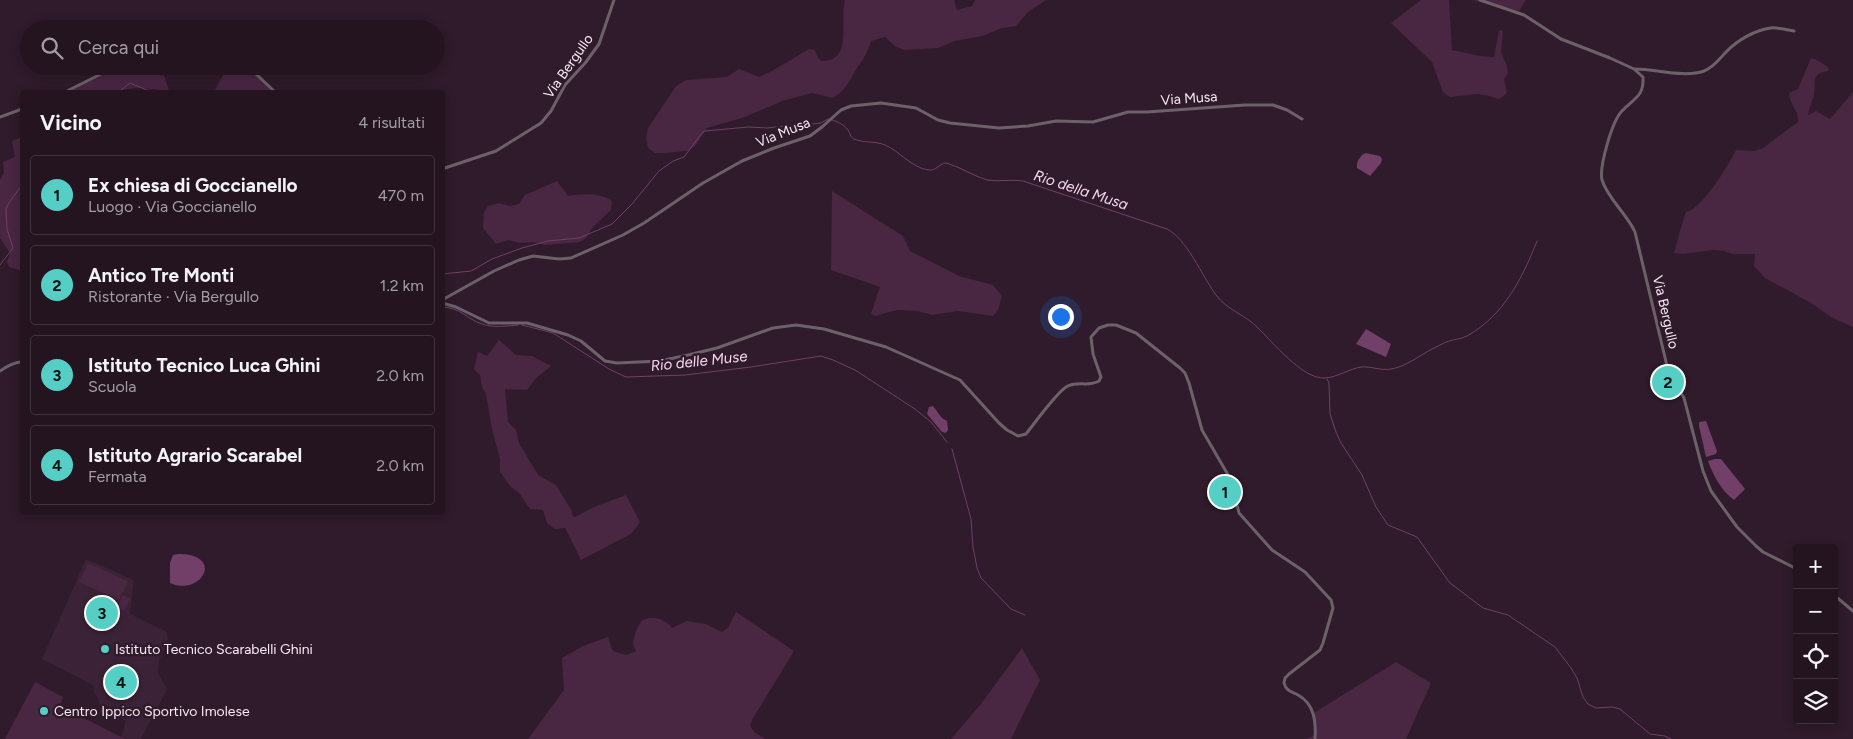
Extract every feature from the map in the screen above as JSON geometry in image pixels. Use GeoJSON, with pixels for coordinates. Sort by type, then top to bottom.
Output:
{"type":"FeatureCollection","features":[{"type":"Feature","properties":{"kind":"street","name":"Via Bergullo"},"geometry":{"type":"LineString","coordinates":[[445,168],[496,151],[541,123],[551,111],[565,84],[595,51],[602,37],[614,0]]}},
{"type":"Feature","properties":{"kind":"street"},"geometry":{"type":"LineString","coordinates":[[1480,0],[1524,15],[1561,39],[1634,69],[1684,74],[1699,72],[1714,66],[1730,48],[1750,35],[1772,28],[1794,31]]}},
{"type":"Feature","properties":{"kind":"street","name":"Via Bergullo"},"geometry":{"type":"LineString","coordinates":[[1634,69],[1642,77],[1642,89],[1634,102],[1622,111],[1616,120],[1601,166],[1603,182],[1635,232],[1668,370],[1684,398],[1703,471],[1712,491],[1743,535],[1763,552],[1793,566]]}},
{"type":"Feature","properties":{"kind":"street"},"geometry":{"type":"LineString","coordinates":[[69,90],[99,75]]}},
{"type":"Feature","properties":{"kind":"street"},"geometry":{"type":"LineString","coordinates":[[257,75],[273,90]]}},
{"type":"Feature","properties":{"kind":"street","name":"Via Musa"},"geometry":{"type":"LineString","coordinates":[[445,299],[494,271],[518,260],[533,256],[559,259],[571,258],[623,235],[703,183],[747,159],[810,136],[841,110],[851,106],[881,103],[916,108],[938,120],[950,123],[999,128],[1028,126],[1056,121],[1093,122],[1128,112],[1246,105],[1273,106],[1287,110],[1302,119]]}},
{"type":"Feature","properties":{"kind":"street"},"geometry":{"type":"LineString","coordinates":[[0,117],[20,111]]}},
{"type":"Feature","properties":{"kind":"street"},"geometry":{"type":"LineString","coordinates":[[445,302],[489,323],[527,323],[568,335],[581,341],[605,361],[617,363],[660,361],[688,355],[717,348],[773,328],[796,325],[815,327],[886,347],[960,380],[1007,430],[1018,436],[1026,434],[1064,388],[1074,384],[1090,384],[1099,381],[1101,377],[1091,344],[1091,337],[1094,332],[1108,324],[1136,333],[1147,340],[1185,374],[1202,430],[1231,480],[1239,513],[1272,550],[1305,572],[1331,600],[1333,608],[1320,650],[1289,674],[1285,678],[1284,683],[1288,690],[1300,696],[1310,706],[1315,720],[1315,739]]}},
{"type":"Feature","properties":{"kind":"street"},"geometry":{"type":"LineString","coordinates":[[0,371],[7,366],[20,362]]}},
{"type":"Feature","properties":{"kind":"street"},"geometry":{"type":"LineString","coordinates":[[1838,598],[1853,611]]}},
{"type":"Feature","properties":{"kind":"shaded area"},"geometry":{"type":"Polygon","coordinates":[[[845,0],[954,0],[957,10],[972,6],[975,0],[1046,0],[1028,12],[1016,26],[1002,28],[982,36],[955,41],[938,48],[904,50],[895,46],[885,37],[871,41],[866,55],[848,84],[833,98],[812,93],[782,101],[745,117],[707,128],[695,146],[688,151],[655,153],[648,148],[646,138],[648,128],[676,86],[686,80],[727,77],[739,69],[759,77],[809,49],[815,50],[821,61],[838,55],[842,47],[845,0]]]}},
{"type":"Feature","properties":{"kind":"shaded area"},"geometry":{"type":"Polygon","coordinates":[[[1421,0],[1449,0],[1452,50],[1494,57],[1499,30],[1503,31],[1501,52],[1507,66],[1508,73],[1504,79],[1507,93],[1499,99],[1478,94],[1450,97],[1443,92],[1432,62],[1391,23],[1421,0]]]}},
{"type":"Feature","properties":{"kind":"shaded area"},"geometry":{"type":"Polygon","coordinates":[[[1472,0],[1526,0],[1519,11],[1472,0]]]}},
{"type":"Feature","properties":{"kind":"shaded area"},"geometry":{"type":"Polygon","coordinates":[[[1811,58],[1828,67],[1829,71],[1816,76],[1814,95],[1808,115],[1816,111],[1830,119],[1853,92],[1853,327],[1831,317],[1811,303],[1765,278],[1754,266],[1755,254],[1733,254],[1714,250],[1683,254],[1674,253],[1686,212],[1699,204],[1707,195],[1736,150],[1754,151],[1763,148],[1798,122],[1789,93],[1798,89],[1811,58]]]}},
{"type":"Feature","properties":{"kind":"shaded area"},"geometry":{"type":"Polygon","coordinates":[[[96,75],[164,75],[169,90],[131,88],[125,90],[68,90],[96,75]]]}},
{"type":"Feature","properties":{"kind":"shaded area"},"geometry":{"type":"Polygon","coordinates":[[[223,75],[256,75],[271,90],[215,90],[223,75]]]}},
{"type":"Feature","properties":{"kind":"shaded area"},"geometry":{"type":"Polygon","coordinates":[[[20,138],[20,270],[9,267],[7,262],[10,253],[0,238],[0,180],[4,173],[3,162],[15,157],[12,141],[20,138]]]}},
{"type":"Feature","properties":{"kind":"shaded area"},"geometry":{"type":"Polygon","coordinates":[[[1365,153],[1380,156],[1382,159],[1370,176],[1357,168],[1359,159],[1365,153]]]}},
{"type":"Feature","properties":{"kind":"shaded area"},"geometry":{"type":"Polygon","coordinates":[[[557,181],[568,196],[590,194],[607,198],[612,201],[611,210],[592,228],[586,238],[580,242],[545,245],[508,240],[496,244],[483,228],[484,213],[488,206],[499,203],[510,206],[519,204],[525,195],[557,181]]]}},
{"type":"Feature","properties":{"kind":"shaded area"},"geometry":{"type":"Polygon","coordinates":[[[832,191],[903,236],[910,251],[959,276],[993,285],[1002,296],[998,310],[993,316],[958,311],[932,315],[918,311],[897,310],[875,316],[871,314],[880,287],[831,270],[832,191]]]}},
{"type":"Feature","properties":{"kind":"shaded area"},"geometry":{"type":"Polygon","coordinates":[[[1366,329],[1391,344],[1386,357],[1356,344],[1366,329]]]}},
{"type":"Feature","properties":{"kind":"shaded area"},"geometry":{"type":"Polygon","coordinates":[[[499,340],[516,355],[532,356],[551,366],[536,378],[527,390],[505,389],[508,422],[516,430],[519,443],[538,475],[556,485],[572,511],[572,515],[575,517],[594,507],[626,495],[640,522],[631,534],[581,560],[565,528],[555,529],[547,523],[543,510],[530,509],[519,493],[511,487],[500,472],[500,459],[492,429],[486,394],[482,387],[480,375],[474,369],[478,352],[487,356],[499,340]]]}},
{"type":"Feature","properties":{"kind":"shaded area"},"geometry":{"type":"Polygon","coordinates":[[[933,406],[942,418],[947,421],[948,430],[946,433],[942,432],[927,414],[929,407],[933,406]]]}},
{"type":"Feature","properties":{"kind":"shaded area"},"geometry":{"type":"Polygon","coordinates":[[[1706,421],[1717,451],[1716,454],[1706,457],[1699,422],[1706,421]]]}},
{"type":"Feature","properties":{"kind":"shaded area"},"geometry":{"type":"Polygon","coordinates":[[[1721,459],[1745,489],[1734,500],[1718,483],[1712,472],[1708,461],[1721,459]]]}},
{"type":"Feature","properties":{"kind":"shaded area"},"geometry":{"type":"Polygon","coordinates":[[[173,555],[193,556],[201,560],[205,567],[204,574],[199,580],[181,586],[170,583],[170,563],[173,555]]]}},
{"type":"Feature","properties":{"kind":"shaded area","name":"Istituto Tecnico Scarabelli Ghini"},"geometry":{"type":"Polygon","coordinates":[[[86,559],[134,580],[130,614],[167,632],[168,639],[159,661],[158,673],[167,689],[141,739],[125,739],[121,737],[126,721],[104,711],[94,692],[93,685],[42,659],[86,559]]]}},
{"type":"Feature","properties":{"kind":"shaded area"},"geometry":{"type":"Polygon","coordinates":[[[88,563],[128,581],[119,600],[79,582],[88,563]]]}},
{"type":"Feature","properties":{"kind":"shaded area"},"geometry":{"type":"Polygon","coordinates":[[[123,595],[130,599],[124,611],[117,607],[123,595]]]}},
{"type":"Feature","properties":{"kind":"shaded area"},"geometry":{"type":"Polygon","coordinates":[[[736,612],[794,651],[750,726],[754,732],[765,739],[528,739],[564,690],[562,658],[583,646],[608,637],[613,651],[626,655],[636,651],[633,644],[634,636],[644,619],[662,620],[672,628],[687,621],[706,624],[722,632],[728,628],[736,612]]]}},
{"type":"Feature","properties":{"kind":"shaded area"},"geometry":{"type":"Polygon","coordinates":[[[1022,648],[1040,680],[1011,739],[951,739],[981,704],[1022,648]]]}},
{"type":"Feature","properties":{"kind":"shaded area"},"geometry":{"type":"Polygon","coordinates":[[[1396,662],[1431,683],[1406,739],[1307,739],[1315,735],[1312,714],[1396,662]]]}},
{"type":"Feature","properties":{"kind":"shaded area","name":"Centro Ippico Sportivo Imolese"},"geometry":{"type":"Polygon","coordinates":[[[35,682],[63,697],[60,706],[125,739],[5,739],[35,682]]]}},
{"type":"Feature","properties":{"kind":"waterway","name":"Rio della Musa"},"geometry":{"type":"LineString","coordinates":[[121,90],[130,83],[147,90]]}},
{"type":"Feature","properties":{"kind":"waterway","name":"Rio della Musa"},"geometry":{"type":"LineString","coordinates":[[445,274],[471,271],[492,259],[522,248],[548,241],[579,238],[612,224],[632,204],[659,171],[673,161],[684,157],[705,131],[813,124],[821,123],[828,119],[844,126],[854,139],[885,145],[923,169],[931,170],[946,163],[987,180],[1023,181],[1167,229],[1188,249],[1220,300],[1252,323],[1288,358],[1307,373],[1316,377],[1330,377],[1361,367],[1396,368],[1451,340],[1467,336],[1491,318],[1510,295],[1525,269],[1537,241]]}},
{"type":"Feature","properties":{"kind":"waterway","name":"Rio della Musa"},"geometry":{"type":"LineString","coordinates":[[0,265],[13,248],[7,229],[6,209],[20,188]]}},
{"type":"Feature","properties":{"kind":"waterway","name":"Rio delle Muse"},"geometry":{"type":"LineString","coordinates":[[445,307],[455,309],[486,325],[518,325]]}},
{"type":"Feature","properties":{"kind":"waterway","name":"Rio delle Muse"},"geometry":{"type":"LineString","coordinates":[[522,325],[553,333],[609,369],[626,377],[685,375],[821,356],[855,370],[915,409],[931,422],[947,442]]}},
{"type":"Feature","properties":{"kind":"waterway"},"geometry":{"type":"LineString","coordinates":[[1327,379],[1329,383],[1330,414],[1336,432],[1362,475],[1376,507],[1388,525],[1417,537],[1450,583],[1483,608],[1508,615],[1555,647],[1577,678],[1583,697],[1588,704],[1596,708],[1612,707],[1620,709],[1650,734],[1665,736],[1671,739]]}},
{"type":"Feature","properties":{"kind":"waterway","name":"Rio delle Muse"},"geometry":{"type":"LineString","coordinates":[[952,449],[971,519],[973,547],[981,578],[1011,609],[1025,615]]}},
{"type":"Feature","properties":{"kind":"place","name":"Antico Tre Monti"},"geometry":{"type":"Point","coordinates":[1668,382]}},
{"type":"Feature","properties":{"kind":"place","name":"Ex chiesa di Goccianello"},"geometry":{"type":"Point","coordinates":[1225,492]}},
{"type":"Feature","properties":{"kind":"place","name":"Istituto Tecnico Luca Ghini"},"geometry":{"type":"Point","coordinates":[102,613]}},
{"type":"Feature","properties":{"kind":"place","name":"Istituto Tecnico Scarabelli Ghini"},"geometry":{"type":"Point","coordinates":[105,649]}},
{"type":"Feature","properties":{"kind":"place","name":"Istituto Agrario Scarabel"},"geometry":{"type":"Point","coordinates":[121,682]}},
{"type":"Feature","properties":{"kind":"place","name":"Centro Ippico Sportivo Imolese"},"geometry":{"type":"Point","coordinates":[44,711]}}]}
